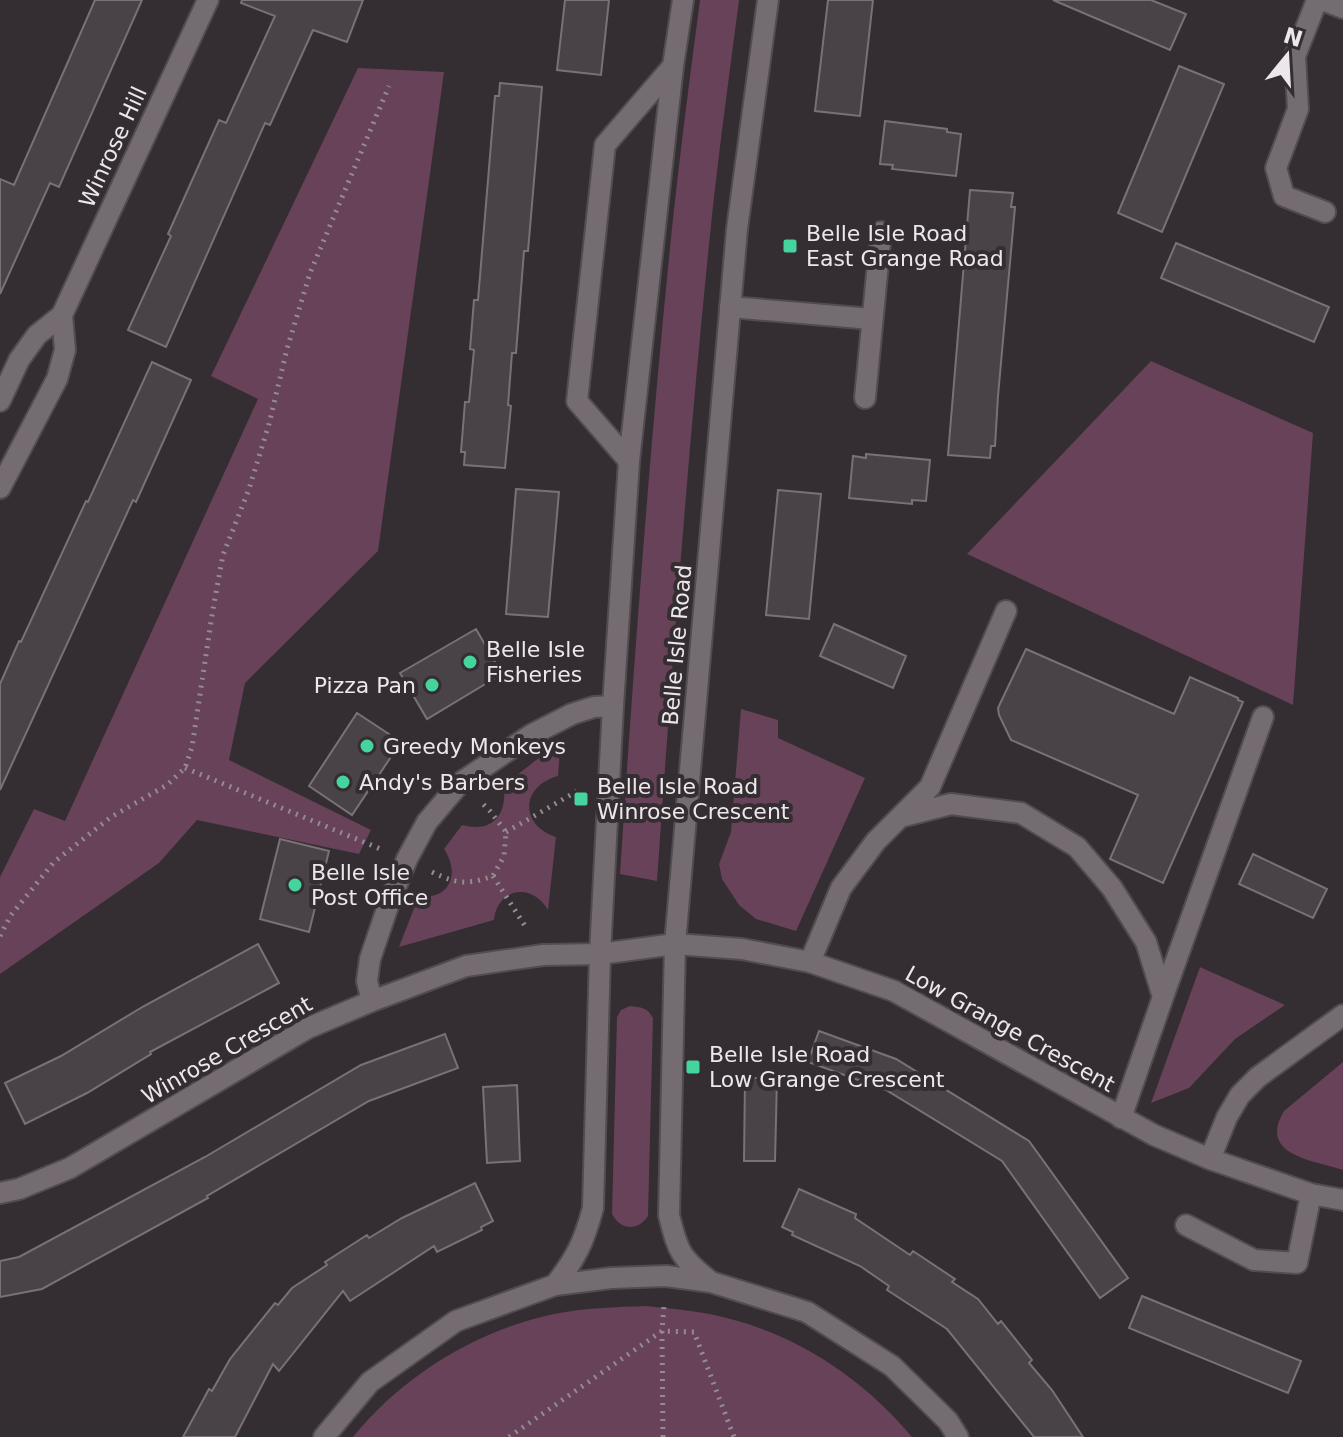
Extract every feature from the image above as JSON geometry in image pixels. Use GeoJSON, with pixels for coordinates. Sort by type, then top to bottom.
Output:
{"type":"FeatureCollection","features":[{"type":"Feature","properties":{"kind":"street","name":"Winrose Hill"},"geometry":{"type":"LineString","coordinates":[[0,401],[19,360],[37,335],[62,315],[208,0]]}},
{"type":"Feature","properties":{"kind":"street"},"geometry":{"type":"LineString","coordinates":[[555,1285],[572,1263],[585,1238],[593,1208],[600,954],[629,461],[683,0]]}},
{"type":"Feature","properties":{"kind":"street","name":"Belle Isle Road"},"geometry":{"type":"LineString","coordinates":[[711,1282],[688,1264],[676,1244],[669,1215],[675,944],[737,229],[768,0]]}},
{"type":"Feature","properties":{"kind":"street"},"geometry":{"type":"LineString","coordinates":[[1325,212],[1284,196],[1276,168],[1298,109],[1295,56],[1319,0],[1343,8]]}},
{"type":"Feature","properties":{"kind":"street"},"geometry":{"type":"LineString","coordinates":[[629,461],[577,401],[605,145],[673,66]]}},
{"type":"Feature","properties":{"kind":"street"},"geometry":{"type":"LineString","coordinates":[[865,398],[881,232]]}},
{"type":"Feature","properties":{"kind":"street"},"geometry":{"type":"LineString","coordinates":[[730,307],[872,319]]}},
{"type":"Feature","properties":{"kind":"street","name":"Winrose Hill"},"geometry":{"type":"LineString","coordinates":[[0,488],[57,379],[65,350],[62,315]]}},
{"type":"Feature","properties":{"kind":"street"},"geometry":{"type":"LineString","coordinates":[[810,962],[841,888],[876,841],[930,787],[1006,611]]}},
{"type":"Feature","properties":{"kind":"street"},"geometry":{"type":"LineString","coordinates":[[372,1001],[367,981],[370,959],[407,859],[427,822],[460,783],[531,735],[572,714],[594,707],[613,706]]}},
{"type":"Feature","properties":{"kind":"street"},"geometry":{"type":"LineString","coordinates":[[1121,1118],[1263,717]]}},
{"type":"Feature","properties":{"kind":"street"},"geometry":{"type":"LineString","coordinates":[[900,817],[951,804],[1021,813],[1077,847],[1112,888],[1146,942],[1163,997]]}},
{"type":"Feature","properties":{"kind":"street","name":"Winrose Crescent"},"geometry":{"type":"LineString","coordinates":[[0,1193],[19,1189],[70,1168],[308,1028],[466,966],[543,955],[600,954],[675,944]]}},
{"type":"Feature","properties":{"kind":"street","name":"Low Grange Crescent"},"geometry":{"type":"LineString","coordinates":[[675,944],[742,949],[810,962],[894,991],[1154,1135],[1210,1159],[1311,1194],[1343,1200]]}},
{"type":"Feature","properties":{"kind":"street"},"geometry":{"type":"LineString","coordinates":[[1210,1159],[1227,1117],[1240,1095],[1258,1077],[1343,1015]]}},
{"type":"Feature","properties":{"kind":"street"},"geometry":{"type":"LineString","coordinates":[[1186,1225],[1254,1260],[1297,1263],[1311,1194]]}},
{"type":"Feature","properties":{"kind":"street"},"geometry":{"type":"LineString","coordinates":[[324,1437],[370,1382],[456,1321],[555,1285],[611,1278],[666,1276],[711,1282],[807,1312],[892,1366],[948,1421],[958,1437]]}},
{"type":"Feature","properties":{"kind":"path"},"geometry":{"type":"LineString","coordinates":[[0,936],[11,915],[54,862],[111,817],[167,785],[185,768],[192,747],[223,555],[253,476],[310,273],[389,86]]}},
{"type":"Feature","properties":{"kind":"path"},"geometry":{"type":"LineString","coordinates":[[185,768],[407,859],[450,881],[473,883],[493,876],[504,856],[506,832],[490,811],[460,783]]}},
{"type":"Feature","properties":{"kind":"path"},"geometry":{"type":"LineString","coordinates":[[506,832],[609,773]]}},
{"type":"Feature","properties":{"kind":"path"},"geometry":{"type":"LineString","coordinates":[[493,876],[543,955]]}},
{"type":"Feature","properties":{"kind":"path"},"geometry":{"type":"LineString","coordinates":[[663,1437],[662,1331],[666,1276]]}},
{"type":"Feature","properties":{"kind":"path"},"geometry":{"type":"LineString","coordinates":[[509,1437],[662,1331],[694,1332],[734,1437]]}},
{"type":"Feature","properties":{"kind":"shaded area"},"geometry":{"type":"Polygon","coordinates":[[[700,0],[739,0],[702,316],[657,881],[620,874],[657,389],[675,200],[700,0]]]}},
{"type":"Feature","properties":{"kind":"shaded area"},"geometry":{"type":"Polygon","coordinates":[[[358,68],[444,72],[378,551],[245,683],[229,760],[371,830],[359,854],[197,820],[159,863],[0,974],[0,877],[34,809],[65,821],[258,399],[211,376],[358,68]]]}},
{"type":"Feature","properties":{"kind":"shaded area"},"geometry":{"type":"Polygon","coordinates":[[[1151,361],[1313,433],[1293,705],[967,554],[1151,361]]]}},
{"type":"Feature","properties":{"kind":"shaded area"},"geometry":{"type":"Polygon","coordinates":[[[741,709],[778,720],[778,738],[865,778],[796,931],[756,919],[739,905],[722,879],[719,864],[731,832],[741,709]]]}},
{"type":"Feature","properties":{"kind":"shaded area"},"geometry":{"type":"Polygon","coordinates":[[[560,750],[558,776],[537,788],[529,806],[536,824],[556,837],[548,910],[533,895],[516,892],[501,901],[494,920],[399,947],[418,898],[441,893],[450,881],[451,864],[444,849],[462,825],[490,824],[503,805],[504,785],[544,754],[560,750]]]}},
{"type":"Feature","properties":{"kind":"shaded area"},"geometry":{"type":"Polygon","coordinates":[[[1200,967],[1285,1005],[1235,1039],[1189,1088],[1151,1103],[1200,967]]]}},
{"type":"Feature","properties":{"kind":"shaded area"},"geometry":{"type":"Polygon","coordinates":[[[630,1006],[644,1009],[653,1018],[648,1216],[630,1227],[620,1224],[612,1214],[617,1017],[621,1010],[630,1006]]]}},
{"type":"Feature","properties":{"kind":"shaded area"},"geometry":{"type":"Polygon","coordinates":[[[1343,1062],[1343,1170],[1292,1153],[1278,1137],[1278,1126],[1284,1111],[1343,1062]]]}},
{"type":"Feature","properties":{"kind":"shaded area"},"geometry":{"type":"Polygon","coordinates":[[[646,1306],[727,1318],[788,1340],[812,1352],[855,1382],[912,1437],[353,1437],[394,1394],[418,1375],[497,1331],[554,1314],[646,1306]]]}},
{"type":"Feature","properties":{"kind":"building"},"geometry":{"type":"Polygon","coordinates":[[[95,0],[142,0],[59,187],[50,183],[0,294],[0,179],[14,185],[95,0]]]}},
{"type":"Feature","properties":{"kind":"building"},"geometry":{"type":"Polygon","coordinates":[[[242,0],[363,0],[347,42],[313,30],[270,125],[265,123],[166,347],[128,330],[219,120],[226,123],[275,16],[241,3],[242,0]]]}},
{"type":"Feature","properties":{"kind":"building"},"geometry":{"type":"Polygon","coordinates":[[[565,0],[609,0],[601,75],[557,70],[565,0]]]}},
{"type":"Feature","properties":{"kind":"building"},"geometry":{"type":"Polygon","coordinates":[[[828,0],[873,0],[860,116],[815,111],[828,0]]]}},
{"type":"Feature","properties":{"kind":"building"},"geometry":{"type":"Polygon","coordinates":[[[1053,0],[1151,0],[1186,14],[1170,50],[1053,0]]]}},
{"type":"Feature","properties":{"kind":"building"},"geometry":{"type":"Polygon","coordinates":[[[1179,66],[1224,84],[1162,232],[1118,213],[1179,66]]]}},
{"type":"Feature","properties":{"kind":"building"},"geometry":{"type":"Polygon","coordinates":[[[500,83],[542,87],[528,251],[524,251],[516,353],[512,353],[505,468],[464,465],[465,452],[461,452],[474,350],[470,349],[474,300],[478,300],[495,96],[499,96],[500,83]]]}},
{"type":"Feature","properties":{"kind":"building"},"geometry":{"type":"Polygon","coordinates":[[[885,121],[947,129],[947,132],[961,134],[956,176],[892,169],[893,165],[880,164],[885,121]]]}},
{"type":"Feature","properties":{"kind":"building"},"geometry":{"type":"Polygon","coordinates":[[[970,190],[1013,193],[1011,207],[1015,207],[995,446],[991,446],[990,458],[948,455],[970,190]]]}},
{"type":"Feature","properties":{"kind":"building"},"geometry":{"type":"Polygon","coordinates":[[[1176,243],[1329,307],[1314,342],[1161,278],[1176,243]]]}},
{"type":"Feature","properties":{"kind":"building"},"geometry":{"type":"Polygon","coordinates":[[[152,362],[191,380],[0,790],[0,684],[152,362]]]}},
{"type":"Feature","properties":{"kind":"building"},"geometry":{"type":"Polygon","coordinates":[[[866,454],[930,460],[926,501],[912,500],[912,504],[849,498],[853,456],[866,458],[866,454]]]}},
{"type":"Feature","properties":{"kind":"building"},"geometry":{"type":"Polygon","coordinates":[[[516,489],[559,492],[548,617],[506,614],[516,489]]]}},
{"type":"Feature","properties":{"kind":"building"},"geometry":{"type":"Polygon","coordinates":[[[778,490],[821,494],[809,619],[766,615],[778,490]]]}},
{"type":"Feature","properties":{"kind":"building"},"geometry":{"type":"Polygon","coordinates":[[[834,624],[906,656],[893,688],[820,656],[834,624]]]}},
{"type":"Feature","properties":{"kind":"building"},"geometry":{"type":"Polygon","coordinates":[[[476,629],[502,674],[427,719],[400,673],[476,629]]]}},
{"type":"Feature","properties":{"kind":"building"},"geometry":{"type":"Polygon","coordinates":[[[1026,649],[1174,714],[1190,677],[1243,702],[1163,883],[1110,859],[1138,795],[1011,740],[998,708],[1026,649]]]}},
{"type":"Feature","properties":{"kind":"building"},"geometry":{"type":"Polygon","coordinates":[[[357,713],[401,742],[352,815],[309,786],[357,713]]]}},
{"type":"Feature","properties":{"kind":"building","name":"Belle Isle Post Office"},"geometry":{"type":"Polygon","coordinates":[[[280,839],[329,851],[309,932],[260,919],[280,839]]]}},
{"type":"Feature","properties":{"kind":"building"},"geometry":{"type":"Polygon","coordinates":[[[1253,854],[1327,889],[1313,918],[1239,884],[1253,854]]]}},
{"type":"Feature","properties":{"kind":"building"},"geometry":{"type":"Polygon","coordinates":[[[258,944],[279,983],[150,1052],[87,1093],[25,1124],[5,1083],[61,1056],[144,1006],[258,944]]]}},
{"type":"Feature","properties":{"kind":"building"},"geometry":{"type":"Polygon","coordinates":[[[819,1031],[896,1059],[1029,1141],[1128,1278],[1100,1298],[1002,1161],[886,1090],[808,1062],[819,1031]]]}},
{"type":"Feature","properties":{"kind":"building"},"geometry":{"type":"Polygon","coordinates":[[[445,1034],[458,1068],[369,1101],[208,1198],[42,1289],[0,1297],[0,1261],[19,1257],[205,1157],[361,1065],[445,1034]]]}},
{"type":"Feature","properties":{"kind":"building"},"geometry":{"type":"Polygon","coordinates":[[[745,1078],[777,1078],[775,1161],[744,1161],[745,1078]]]}},
{"type":"Feature","properties":{"kind":"building"},"geometry":{"type":"Polygon","coordinates":[[[517,1085],[520,1161],[487,1163],[483,1087],[517,1085]]]}},
{"type":"Feature","properties":{"kind":"building"},"geometry":{"type":"Polygon","coordinates":[[[475,1183],[493,1221],[481,1227],[482,1230],[437,1252],[434,1246],[350,1301],[343,1291],[279,1371],[273,1364],[235,1437],[183,1437],[209,1389],[212,1391],[230,1359],[275,1303],[278,1305],[292,1288],[367,1235],[369,1238],[402,1218],[475,1183]]]}},
{"type":"Feature","properties":{"kind":"building"},"geometry":{"type":"Polygon","coordinates":[[[799,1189],[856,1214],[855,1218],[910,1255],[913,1251],[955,1279],[952,1282],[978,1299],[998,1324],[1001,1321],[1032,1360],[1029,1363],[1052,1390],[1083,1437],[1034,1437],[947,1329],[887,1290],[889,1286],[860,1266],[792,1235],[793,1232],[782,1227],[799,1189]]]}},
{"type":"Feature","properties":{"kind":"building"},"geometry":{"type":"Polygon","coordinates":[[[1142,1296],[1301,1361],[1288,1393],[1129,1328],[1142,1296]]]}},
{"type":"Feature","properties":{"kind":"place","name":"Belle Isle Road East Grange Road"},"geometry":{"type":"Point","coordinates":[790,246]}},
{"type":"Feature","properties":{"kind":"place","name":"Belle Isle Fisheries"},"geometry":{"type":"Point","coordinates":[470,662]}},
{"type":"Feature","properties":{"kind":"place","name":"Pizza Pan"},"geometry":{"type":"Point","coordinates":[432,685]}},
{"type":"Feature","properties":{"kind":"place","name":"Greedy Monkeys"},"geometry":{"type":"Point","coordinates":[367,746]}},
{"type":"Feature","properties":{"kind":"place","name":"Andy's Barbers"},"geometry":{"type":"Point","coordinates":[343,782]}},
{"type":"Feature","properties":{"kind":"place","name":"Belle Isle Road Winrose Crescent"},"geometry":{"type":"Point","coordinates":[581,799]}},
{"type":"Feature","properties":{"kind":"place","name":"Belle Isle Post Office"},"geometry":{"type":"Point","coordinates":[295,885]}},
{"type":"Feature","properties":{"kind":"place","name":"Belle Isle Road Low Grange Crescent"},"geometry":{"type":"Point","coordinates":[693,1067]}}]}
